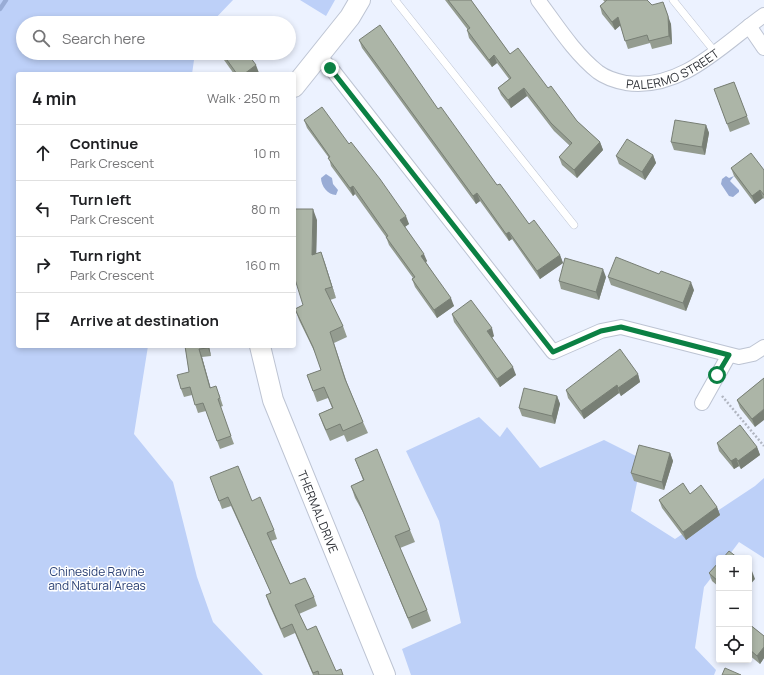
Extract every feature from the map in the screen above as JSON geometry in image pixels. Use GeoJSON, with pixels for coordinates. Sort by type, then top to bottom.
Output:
{"type":"FeatureCollection","features":[{"type":"Feature","properties":{"kind":"street"},"geometry":{"type":"LineString","coordinates":[[296,84],[350,17],[360,0]]}},
{"type":"Feature","properties":{"kind":"street","name":"PALERMO STREET"},"geometry":{"type":"LineString","coordinates":[[538,0],[588,63],[604,76],[618,82],[638,84],[679,76],[696,66],[764,15]]}},
{"type":"Feature","properties":{"kind":"street"},"geometry":{"type":"LineString","coordinates":[[749,26],[764,48]]}},
{"type":"Feature","properties":{"kind":"street"},"geometry":{"type":"LineString","coordinates":[[318,55],[334,72],[553,352],[601,331],[621,327],[729,355],[746,357],[764,346]]}},
{"type":"Feature","properties":{"kind":"street","name":"THERMAL DRIVE"},"geometry":{"type":"LineString","coordinates":[[260,348],[273,400],[385,675]]}},
{"type":"Feature","properties":{"kind":"street"},"geometry":{"type":"LineString","coordinates":[[702,403],[729,355]]}},
{"type":"Feature","properties":{"kind":"lane"},"geometry":{"type":"LineString","coordinates":[[395,0],[574,225]]}},
{"type":"Feature","properties":{"kind":"lane"},"geometry":{"type":"LineString","coordinates":[[673,0],[715,52]]}},
{"type":"Feature","properties":{"kind":"path"},"geometry":{"type":"LineString","coordinates":[[712,385],[764,446]]}},
{"type":"Feature","properties":{"kind":"green space","name":"Chineside Ravine and Natural Areas"},"geometry":{"type":"Polygon","coordinates":[[[0,0],[233,0],[218,16],[16,16],[16,60],[194,60],[192,72],[16,72],[16,348],[148,348],[134,434],[173,482],[197,577],[213,622],[263,675],[0,675],[0,0]]]}},
{"type":"Feature","properties":{"kind":"green space"},"geometry":{"type":"Polygon","coordinates":[[[300,0],[335,0],[326,16],[300,0]]]}},
{"type":"Feature","properties":{"kind":"green space"},"geometry":{"type":"Polygon","coordinates":[[[479,417],[500,437],[507,427],[540,468],[604,440],[642,459],[631,511],[675,539],[755,486],[764,478],[764,558],[739,542],[729,555],[716,555],[716,572],[704,587],[695,648],[716,670],[714,675],[411,675],[402,649],[461,623],[439,521],[406,451],[479,417]]]}},
{"type":"Feature","properties":{"kind":"shaded area"},"geometry":{"type":"Polygon","coordinates":[[[326,174],[332,178],[333,184],[338,190],[336,195],[328,192],[322,184],[321,178],[326,174]]]}},
{"type":"Feature","properties":{"kind":"shaded area"},"geometry":{"type":"Polygon","coordinates":[[[726,176],[729,178],[734,176],[730,181],[739,190],[739,192],[733,197],[729,196],[721,184],[722,179],[726,176]]]}},
{"type":"Feature","properties":{"kind":"building"},"geometry":{"type":"Polygon","coordinates":[[[448,0],[471,0],[510,54],[518,48],[548,88],[551,86],[577,121],[600,142],[574,170],[559,157],[572,143],[551,123],[524,88],[508,100],[498,88],[511,78],[494,55],[489,60],[467,30],[470,28],[448,0]]]}},
{"type":"Feature","properties":{"kind":"building"},"geometry":{"type":"Polygon","coordinates":[[[607,0],[647,0],[652,5],[663,2],[668,16],[669,36],[649,41],[647,35],[625,41],[618,17],[612,22],[600,6],[607,0]]]}},
{"type":"Feature","properties":{"kind":"building"},"geometry":{"type":"Polygon","coordinates":[[[380,25],[438,109],[441,107],[497,185],[500,184],[529,224],[534,220],[560,255],[537,271],[509,232],[506,234],[477,193],[473,196],[359,40],[380,25]]]}},
{"type":"Feature","properties":{"kind":"building"},"geometry":{"type":"Polygon","coordinates":[[[227,60],[252,60],[256,65],[247,72],[236,72],[227,60]]]}},
{"type":"Feature","properties":{"kind":"building"},"geometry":{"type":"Polygon","coordinates":[[[734,82],[747,116],[727,124],[714,89],[734,82]]]}},
{"type":"Feature","properties":{"kind":"building"},"geometry":{"type":"Polygon","coordinates":[[[322,107],[349,144],[351,142],[380,179],[406,216],[400,220],[424,254],[421,256],[451,298],[434,310],[412,279],[415,277],[386,237],[388,236],[353,186],[350,188],[328,158],[330,157],[304,120],[322,107]]]}},
{"type":"Feature","properties":{"kind":"building"},"geometry":{"type":"Polygon","coordinates":[[[675,120],[706,125],[702,147],[671,142],[675,120]]]}},
{"type":"Feature","properties":{"kind":"building"},"geometry":{"type":"Polygon","coordinates":[[[627,139],[653,155],[642,172],[616,156],[627,139]]]}},
{"type":"Feature","properties":{"kind":"building"},"geometry":{"type":"Polygon","coordinates":[[[751,153],[764,170],[764,195],[760,190],[752,196],[731,168],[751,153]]]}},
{"type":"Feature","properties":{"kind":"building"},"geometry":{"type":"Polygon","coordinates":[[[296,209],[313,209],[312,255],[321,252],[332,287],[325,289],[343,326],[330,332],[345,379],[363,422],[343,431],[340,424],[326,430],[319,414],[333,408],[324,387],[313,391],[307,375],[321,370],[313,347],[296,311],[296,308],[303,305],[296,282],[296,209]]]}},
{"type":"Feature","properties":{"kind":"building"},"geometry":{"type":"Polygon","coordinates":[[[616,257],[659,274],[661,271],[691,282],[683,303],[608,277],[616,257]]]}},
{"type":"Feature","properties":{"kind":"building"},"geometry":{"type":"Polygon","coordinates":[[[565,258],[603,269],[596,292],[559,281],[565,258]]]}},
{"type":"Feature","properties":{"kind":"building"},"geometry":{"type":"Polygon","coordinates":[[[471,300],[492,328],[487,331],[513,367],[497,379],[452,314],[471,300]]]}},
{"type":"Feature","properties":{"kind":"building"},"geometry":{"type":"Polygon","coordinates":[[[185,348],[208,348],[199,349],[210,388],[216,386],[220,398],[218,399],[231,436],[217,441],[203,403],[195,405],[190,387],[181,389],[177,375],[189,372],[185,348]]]}},
{"type":"Feature","properties":{"kind":"building"},"geometry":{"type":"Polygon","coordinates":[[[620,349],[638,374],[618,388],[617,385],[581,411],[566,390],[620,349]]]}},
{"type":"Feature","properties":{"kind":"building"},"geometry":{"type":"Polygon","coordinates":[[[764,378],[764,409],[752,419],[737,400],[764,378]]]}},
{"type":"Feature","properties":{"kind":"building"},"geometry":{"type":"Polygon","coordinates":[[[524,388],[557,396],[552,416],[519,408],[524,388]]]}},
{"type":"Feature","properties":{"kind":"building"},"geometry":{"type":"Polygon","coordinates":[[[740,425],[757,447],[738,461],[736,458],[731,461],[717,443],[740,425]]]}},
{"type":"Feature","properties":{"kind":"building"},"geometry":{"type":"Polygon","coordinates":[[[639,445],[670,453],[662,482],[631,473],[639,445]]]}},
{"type":"Feature","properties":{"kind":"building"},"geometry":{"type":"Polygon","coordinates":[[[377,449],[410,530],[395,536],[427,610],[408,618],[351,486],[364,480],[355,459],[377,449]]]}},
{"type":"Feature","properties":{"kind":"building"},"geometry":{"type":"Polygon","coordinates":[[[238,466],[252,501],[260,497],[274,530],[267,533],[290,584],[305,578],[314,597],[295,605],[307,630],[316,626],[336,671],[341,669],[343,675],[319,675],[318,671],[313,673],[292,624],[281,629],[266,595],[271,593],[228,497],[219,501],[210,477],[238,466]]]}},
{"type":"Feature","properties":{"kind":"building"},"geometry":{"type":"Polygon","coordinates":[[[683,483],[690,494],[701,485],[717,507],[683,532],[659,500],[683,483]]]}},
{"type":"Feature","properties":{"kind":"building"},"geometry":{"type":"Polygon","coordinates":[[[729,551],[734,555],[726,555],[729,551]]]}},
{"type":"Feature","properties":{"kind":"building"},"geometry":{"type":"Polygon","coordinates":[[[716,565],[716,579],[709,573],[716,565]]]}},
{"type":"Feature","properties":{"kind":"building"},"geometry":{"type":"Polygon","coordinates":[[[752,626],[764,636],[764,647],[757,656],[752,652],[752,626]]]}},
{"type":"Feature","properties":{"kind":"building"},"geometry":{"type":"Polygon","coordinates":[[[725,668],[741,675],[722,675],[725,668]]]}},
{"type":"Feature","properties":{"kind":"waterway"},"geometry":{"type":"LineString","coordinates":[[0,9],[6,0]]}},
{"type":"Feature","properties":{"kind":"route"},"geometry":{"type":"LineString","coordinates":[[330,68],[553,352],[601,331],[621,327],[644,331],[729,355],[717,375]]}}]}
